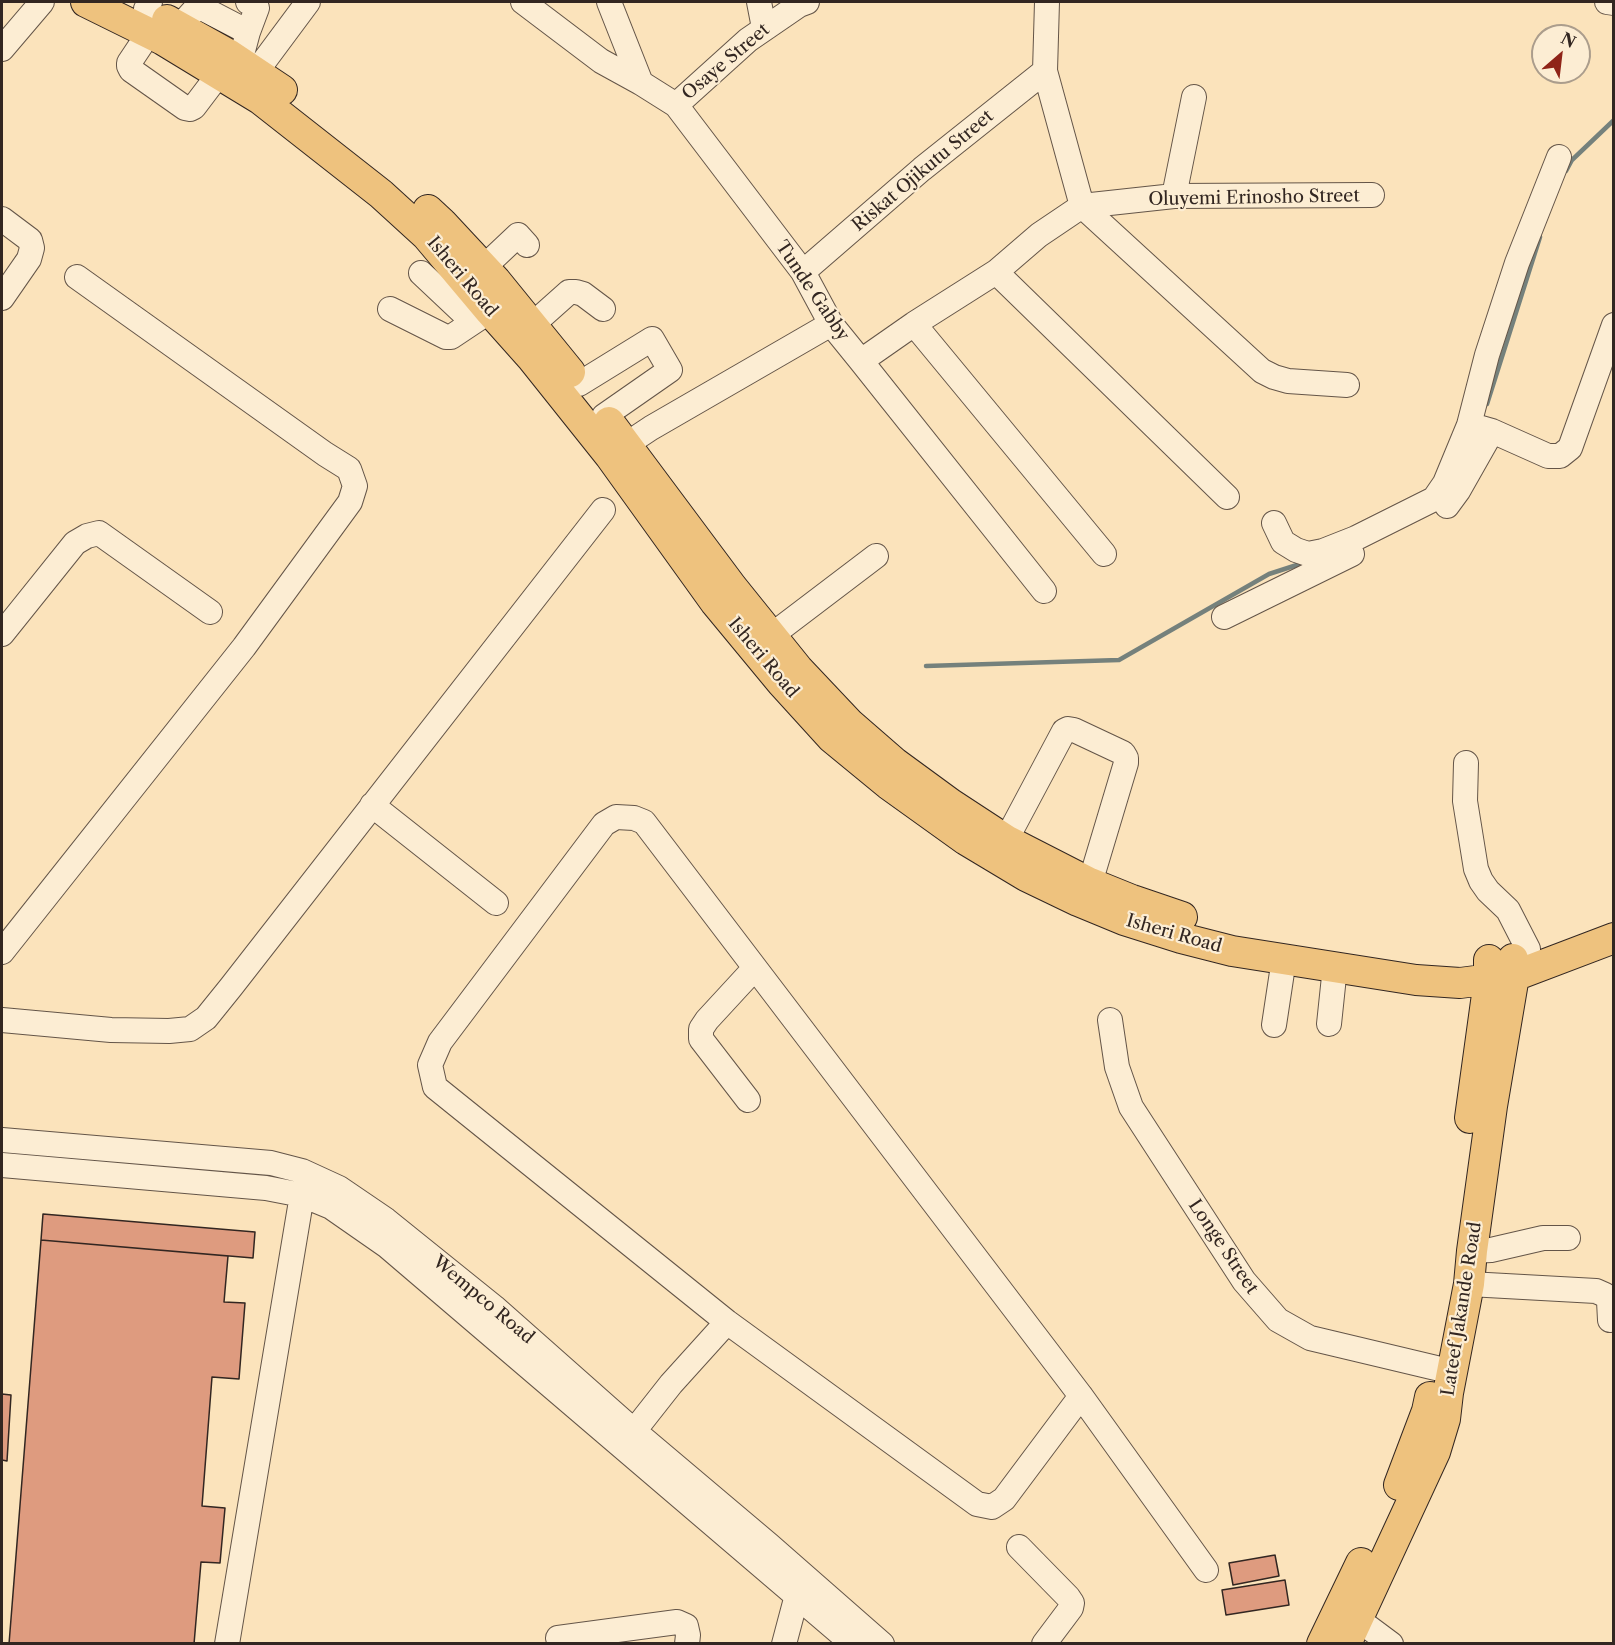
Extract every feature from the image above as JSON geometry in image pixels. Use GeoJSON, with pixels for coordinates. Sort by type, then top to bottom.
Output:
{"type":"FeatureCollection","features":[{"type":"Feature","properties":{"kind":"main road","name":"Isheri Road"},"geometry":{"type":"LineString","coordinates":[[86,2],[144,11],[193,11],[238,69]]}},
{"type":"Feature","properties":{"kind":"main road","name":"Isheri Road"},"geometry":{"type":"LineString","coordinates":[[144,11],[336,132],[396,179],[434,229],[482,317],[531,357],[603,447],[715,602],[782,683],[832,738],[880,777],[966,840],[1026,876],[1124,921],[1232,951],[1416,980],[1460,983],[1614,917]]}},
{"type":"Feature","properties":{"kind":"main road","name":"Isheri Road"},"geometry":{"type":"LineString","coordinates":[[434,229],[483,268],[532,325],[627,444],[732,587],[798,669],[856,729],[895,763],[1006,840],[1090,883],[1132,900],[1236,932],[1418,961],[1459,964],[1506,964],[1583,950],[1614,938]]}},
{"type":"Feature","properties":{"kind":"main road"},"geometry":{"type":"LineString","coordinates":[[1492,1106],[1521,1009],[1532,990],[1553,970],[1583,950]]}},
{"type":"Feature","properties":{"kind":"main road","name":"Lateef Jakande Road"},"geometry":{"type":"LineString","coordinates":[[1322,1644],[1348,1623],[1435,1452],[1445,1419],[1469,1284],[1492,1106],[1506,964]]}},
{"type":"Feature","properties":{"kind":"main road","name":"Lateef Jakande Road"},"geometry":{"type":"LineString","coordinates":[[1348,1623],[1427,1411],[1506,964]]}},
{"type":"Feature","properties":{"kind":"street"},"geometry":{"type":"LineString","coordinates":[[2,49],[42,2]]}},
{"type":"Feature","properties":{"kind":"street"},"geometry":{"type":"LineString","coordinates":[[238,69],[257,8],[248,2]]}},
{"type":"Feature","properties":{"kind":"street"},"geometry":{"type":"LineString","coordinates":[[144,11],[129,66],[131,70],[185,108],[190,109],[238,69],[308,2]]}},
{"type":"Feature","properties":{"kind":"street","name":"Tunde Gabby"},"geometry":{"type":"LineString","coordinates":[[523,2],[601,61],[676,105],[803,272],[831,324],[1044,591]]}},
{"type":"Feature","properties":{"kind":"street"},"geometry":{"type":"LineString","coordinates":[[609,2],[641,83]]}},
{"type":"Feature","properties":{"kind":"street"},"geometry":{"type":"LineString","coordinates":[[759,2],[764,28]]}},
{"type":"Feature","properties":{"kind":"street","name":"Osaye Street"},"geometry":{"type":"LineString","coordinates":[[676,105],[748,40],[799,5],[807,2]]}},
{"type":"Feature","properties":{"kind":"street"},"geometry":{"type":"LineString","coordinates":[[1047,2],[1045,71],[1082,206],[1262,371],[1288,381],[1347,385]]}},
{"type":"Feature","properties":{"kind":"street"},"geometry":{"type":"LineString","coordinates":[[1607,2],[1614,3]]}},
{"type":"Feature","properties":{"kind":"street"},"geometry":{"type":"LineString","coordinates":[[193,11],[248,32]]}},
{"type":"Feature","properties":{"kind":"street","name":"Riskat Ojikutu Street"},"geometry":{"type":"LineString","coordinates":[[803,272],[922,169],[1045,71]]}},
{"type":"Feature","properties":{"kind":"street"},"geometry":{"type":"LineString","coordinates":[[1174,196],[1194,97]]}},
{"type":"Feature","properties":{"kind":"street"},"geometry":{"type":"LineString","coordinates":[[1224,617],[1446,508],[1458,491],[1480,427],[1487,355],[1513,273],[1559,157]]}},
{"type":"Feature","properties":{"kind":"street","name":"Oluyemi Erinosho Street"},"geometry":{"type":"LineString","coordinates":[[861,361],[996,272],[1039,235],[1082,206],[1174,196],[1372,195]]}},
{"type":"Feature","properties":{"kind":"street"},"geometry":{"type":"LineString","coordinates":[[2,219],[30,240],[32,248],[29,259],[2,298]]}},
{"type":"Feature","properties":{"kind":"street"},"geometry":{"type":"LineString","coordinates":[[483,268],[518,235],[526,245]]}},
{"type":"Feature","properties":{"kind":"street"},"geometry":{"type":"LineString","coordinates":[[996,272],[1227,497]]}},
{"type":"Feature","properties":{"kind":"street"},"geometry":{"type":"LineString","coordinates":[[390,309],[446,337],[451,337],[482,317],[421,273]]}},
{"type":"Feature","properties":{"kind":"street"},"geometry":{"type":"LineString","coordinates":[[2,952],[244,647],[350,502],[355,486],[349,469],[77,277]]}},
{"type":"Feature","properties":{"kind":"street"},"geometry":{"type":"LineString","coordinates":[[532,325],[569,292],[583,294],[603,309]]}},
{"type":"Feature","properties":{"kind":"street"},"geometry":{"type":"LineString","coordinates":[[627,444],[831,324]]}},
{"type":"Feature","properties":{"kind":"street"},"geometry":{"type":"LineString","coordinates":[[914,324],[1104,554]]}},
{"type":"Feature","properties":{"kind":"street"},"geometry":{"type":"LineString","coordinates":[[1480,427],[1548,456],[1560,456],[1570,448],[1614,325]]}},
{"type":"Feature","properties":{"kind":"street"},"geometry":{"type":"LineString","coordinates":[[579,384],[652,339],[670,370],[604,416]]}},
{"type":"Feature","properties":{"kind":"street"},"geometry":{"type":"LineString","coordinates":[[1274,523],[1283,542],[1308,554],[1323,551],[1356,538],[1434,499],[1480,427]]}},
{"type":"Feature","properties":{"kind":"street"},"geometry":{"type":"LineString","coordinates":[[2,1020],[111,1029],[169,1031],[190,1029],[206,1018],[603,510]]}},
{"type":"Feature","properties":{"kind":"street"},"geometry":{"type":"LineString","coordinates":[[2,634],[75,543],[87,536],[99,533],[210,612]]}},
{"type":"Feature","properties":{"kind":"street"},"geometry":{"type":"LineString","coordinates":[[772,636],[876,556]]}},
{"type":"Feature","properties":{"kind":"street"},"geometry":{"type":"LineString","coordinates":[[1006,840],[1064,731],[1074,730],[1123,753],[1126,763],[1090,883]]}},
{"type":"Feature","properties":{"kind":"street"},"geometry":{"type":"LineString","coordinates":[[1466,763],[1465,801],[1476,869],[1480,881],[1488,891],[1509,909],[1506,964]]}},
{"type":"Feature","properties":{"kind":"street"},"geometry":{"type":"LineString","coordinates":[[372,805],[496,903]]}},
{"type":"Feature","properties":{"kind":"street"},"geometry":{"type":"LineString","coordinates":[[1081,1396],[1004,1499],[992,1507],[977,1504],[727,1322],[435,1087],[430,1065],[440,1042],[604,824],[616,817],[634,818],[644,822],[1081,1396],[1206,1570]]}},
{"type":"Feature","properties":{"kind":"street"},"geometry":{"type":"LineString","coordinates":[[1274,1025],[1284,959]]}},
{"type":"Feature","properties":{"kind":"street"},"geometry":{"type":"LineString","coordinates":[[1329,1024],[1335,967]]}},
{"type":"Feature","properties":{"kind":"street"},"geometry":{"type":"LineString","coordinates":[[748,1100],[701,1039],[701,1029],[754,969]]}},
{"type":"Feature","properties":{"kind":"street","name":"Longe Street"},"geometry":{"type":"LineString","coordinates":[[1110,1020],[1117,1067],[1131,1107],[1244,1281],[1278,1320],[1310,1338],[1436,1368]]}},
{"type":"Feature","properties":{"kind":"street","name":"Wempco Road"},"geometry":{"type":"LineString","coordinates":[[2,1140],[271,1163],[302,1171],[339,1188],[387,1220],[487,1316],[853,1644]]}},
{"type":"Feature","properties":{"kind":"street","name":"Wempco Road"},"geometry":{"type":"LineString","coordinates":[[2,1165],[266,1188],[302,1195],[332,1207],[487,1316],[634,1431],[882,1644]]}},
{"type":"Feature","properties":{"kind":"street"},"geometry":{"type":"LineString","coordinates":[[227,1644],[302,1195]]}},
{"type":"Feature","properties":{"kind":"street"},"geometry":{"type":"LineString","coordinates":[[1472,1251],[1491,1250],[1543,1238],[1568,1238]]}},
{"type":"Feature","properties":{"kind":"street"},"geometry":{"type":"LineString","coordinates":[[1469,1284],[1596,1291],[1605,1295],[1610,1301],[1610,1320]]}},
{"type":"Feature","properties":{"kind":"street"},"geometry":{"type":"LineString","coordinates":[[634,1431],[671,1384],[727,1322]]}},
{"type":"Feature","properties":{"kind":"street"},"geometry":{"type":"LineString","coordinates":[[1019,1547],[1068,1597],[1072,1604],[1044,1644]]}},
{"type":"Feature","properties":{"kind":"street"},"geometry":{"type":"LineString","coordinates":[[784,1644],[797,1596]]}},
{"type":"Feature","properties":{"kind":"street"},"geometry":{"type":"LineString","coordinates":[[558,1638],[677,1622],[686,1626],[687,1644]]}},
{"type":"Feature","properties":{"kind":"street"},"geometry":{"type":"LineString","coordinates":[[1348,1623],[1391,1644]]}},
{"type":"Feature","properties":{"kind":"building"},"geometry":{"type":"Polygon","coordinates":[[[43,1214],[255,1232],[253,1258],[41,1240],[43,1214]]]}},
{"type":"Feature","properties":{"kind":"building"},"geometry":{"type":"Polygon","coordinates":[[[41,1240],[228,1256],[224,1302],[245,1303],[239,1379],[212,1377],[202,1506],[225,1508],[220,1563],[201,1562],[194,1644],[9,1644],[41,1240]]]}},
{"type":"Feature","properties":{"kind":"building"},"geometry":{"type":"Polygon","coordinates":[[[2,1394],[11,1395],[7,1461],[2,1460],[2,1394]]]}},
{"type":"Feature","properties":{"kind":"building"},"geometry":{"type":"Polygon","coordinates":[[[1275,1555],[1279,1576],[1233,1585],[1229,1563],[1275,1555]]]}},
{"type":"Feature","properties":{"kind":"building"},"geometry":{"type":"Polygon","coordinates":[[[1285,1580],[1289,1605],[1226,1615],[1222,1590],[1285,1580]]]}},
{"type":"Feature","properties":{"kind":"waterway"},"geometry":{"type":"LineString","coordinates":[[1566,171],[1572,160],[1614,120]]}},
{"type":"Feature","properties":{"kind":"waterway"},"geometry":{"type":"LineString","coordinates":[[1487,404],[1540,237]]}},
{"type":"Feature","properties":{"kind":"waterway"},"geometry":{"type":"LineString","coordinates":[[926,666],[1119,660],[1269,574],[1303,563]]}}]}
